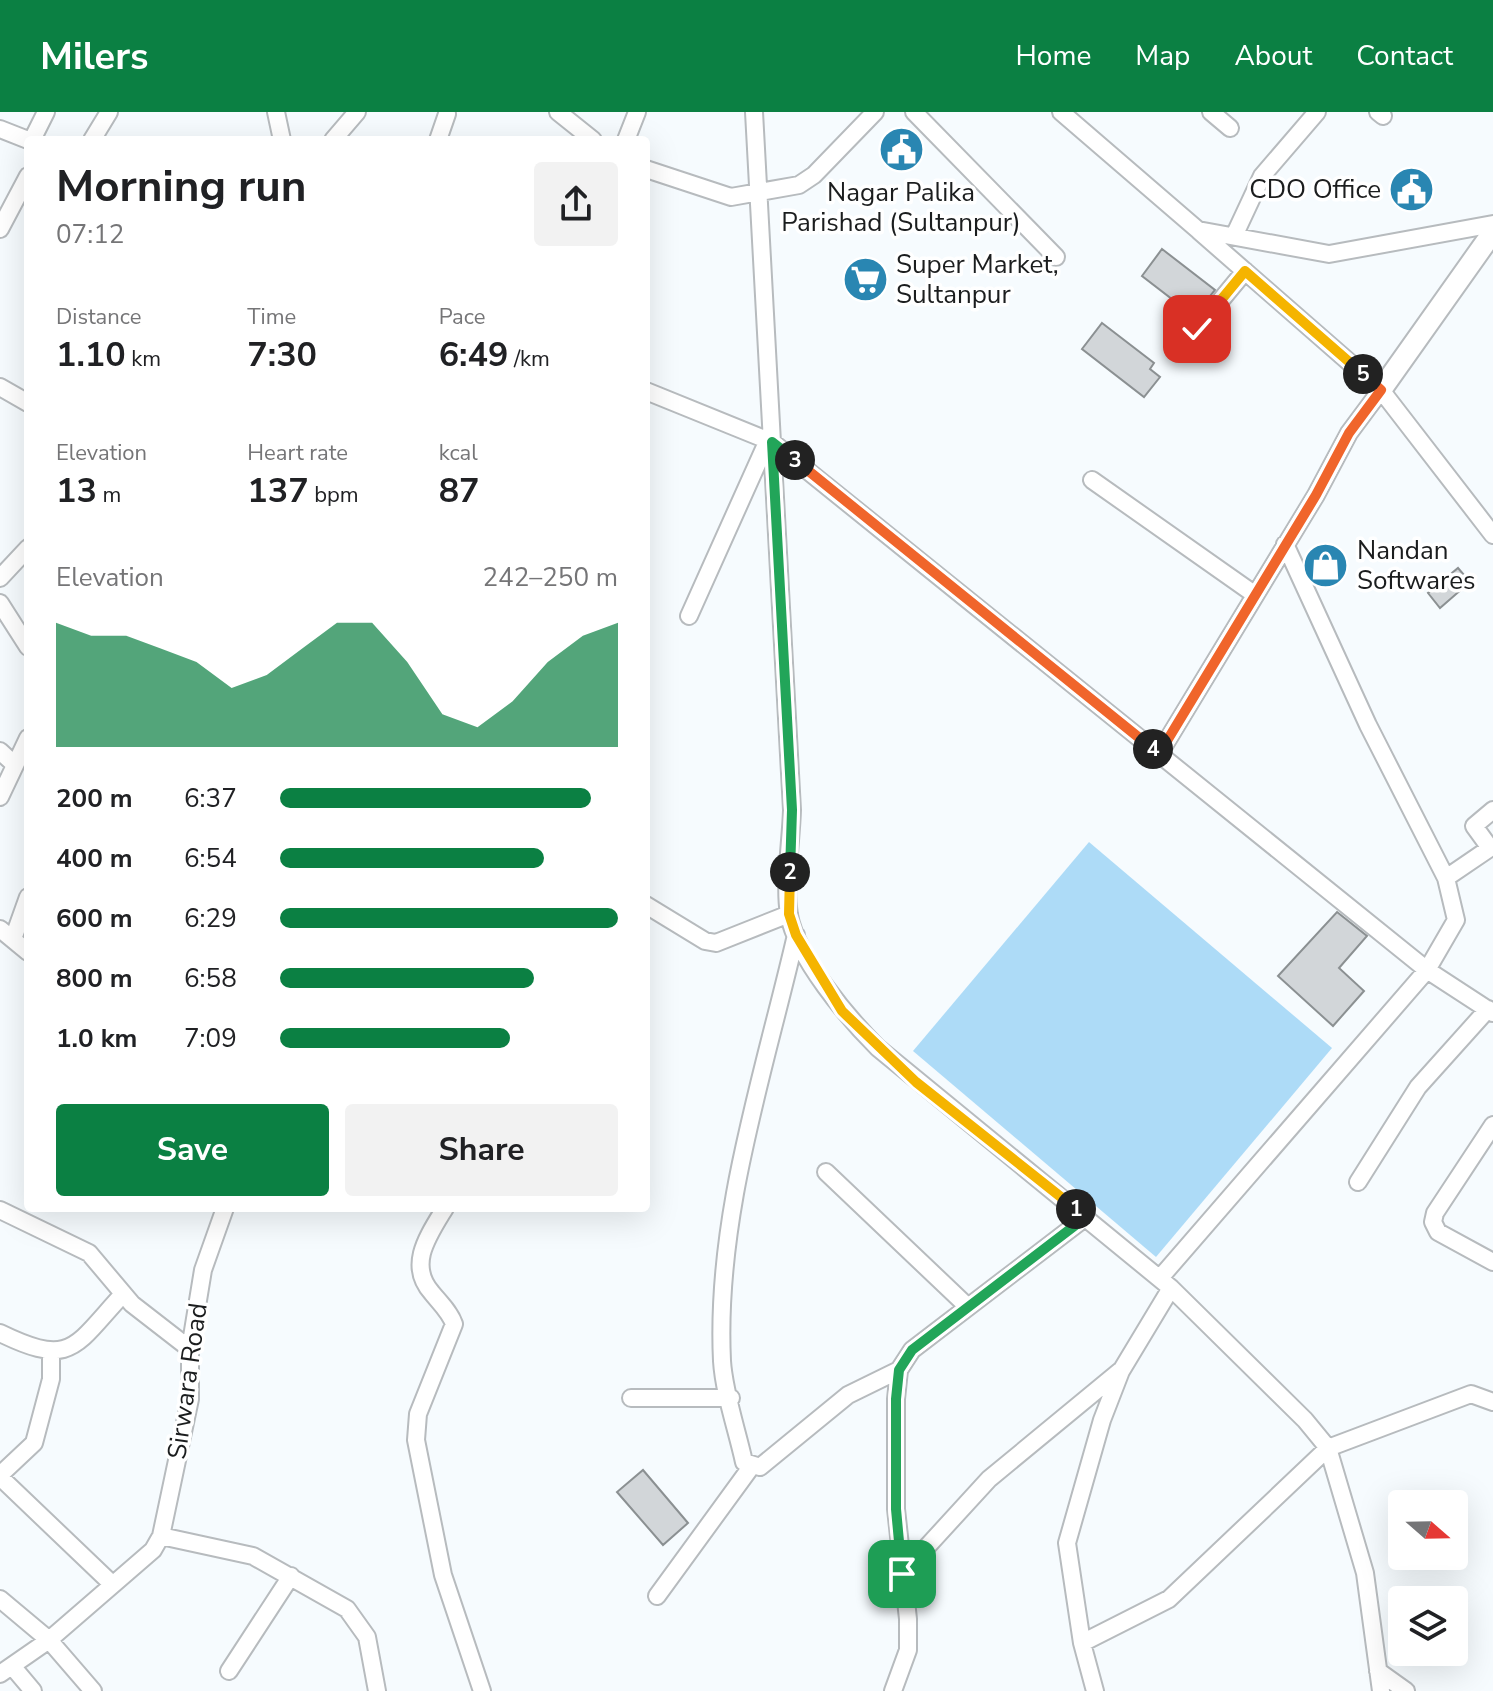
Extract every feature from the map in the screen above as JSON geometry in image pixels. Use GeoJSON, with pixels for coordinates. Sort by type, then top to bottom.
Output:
{"type":"FeatureCollection","features":[{"type":"Feature","properties":{"kind":"main road"},"geometry":{"type":"LineString","coordinates":[[1381,390],[1493,232]]}},
{"type":"Feature","properties":{"kind":"street"},"geometry":{"type":"LineString","coordinates":[[32,136],[46,112]]}},
{"type":"Feature","properties":{"kind":"street"},"geometry":{"type":"LineString","coordinates":[[94,136],[109,112]]}},
{"type":"Feature","properties":{"kind":"street"},"geometry":{"type":"LineString","coordinates":[[276,112],[281,136]]}},
{"type":"Feature","properties":{"kind":"street"},"geometry":{"type":"LineString","coordinates":[[337,136],[357,112]]}},
{"type":"Feature","properties":{"kind":"street"},"geometry":{"type":"LineString","coordinates":[[558,112],[588,136]]}},
{"type":"Feature","properties":{"kind":"street"},"geometry":{"type":"LineString","coordinates":[[628,136],[637,112]]}},
{"type":"Feature","properties":{"kind":"street"},"geometry":{"type":"LineString","coordinates":[[754,112],[792,810],[789,914],[796,935],[842,1011],[878,1048],[1165,1283],[1328,1448],[1365,1573],[1381,1691]]}},
{"type":"Feature","properties":{"kind":"street"},"geometry":{"type":"LineString","coordinates":[[650,170],[731,197],[808,181],[875,112]]}},
{"type":"Feature","properties":{"kind":"street"},"geometry":{"type":"LineString","coordinates":[[914,112],[1056,257]]}},
{"type":"Feature","properties":{"kind":"street"},"geometry":{"type":"LineString","coordinates":[[1061,112],[1381,390],[1493,535]]}},
{"type":"Feature","properties":{"kind":"street"},"geometry":{"type":"LineString","coordinates":[[1211,112],[1230,128]]}},
{"type":"Feature","properties":{"kind":"street"},"geometry":{"type":"LineString","coordinates":[[1234,236],[1262,176],[1317,112]]}},
{"type":"Feature","properties":{"kind":"street"},"geometry":{"type":"LineString","coordinates":[[439,136],[447,114]]}},
{"type":"Feature","properties":{"kind":"street"},"geometry":{"type":"LineString","coordinates":[[0,129],[24,138]]}},
{"type":"Feature","properties":{"kind":"street"},"geometry":{"type":"LineString","coordinates":[[0,229],[24,184]]}},
{"type":"Feature","properties":{"kind":"street"},"geometry":{"type":"LineString","coordinates":[[1198,230],[1329,254],[1493,224]]}},
{"type":"Feature","properties":{"kind":"street"},"geometry":{"type":"LineString","coordinates":[[1197,329],[1245,271]]}},
{"type":"Feature","properties":{"kind":"street"},"geometry":{"type":"LineString","coordinates":[[0,387],[24,401]]}},
{"type":"Feature","properties":{"kind":"street"},"geometry":{"type":"LineString","coordinates":[[1159,754],[1349,433],[1381,390]]}},
{"type":"Feature","properties":{"kind":"street"},"geometry":{"type":"LineString","coordinates":[[650,393],[770,441],[1427,970],[1490,1011],[1418,1087],[1358,1182]]}},
{"type":"Feature","properties":{"kind":"street"},"geometry":{"type":"LineString","coordinates":[[689,616],[770,441]]}},
{"type":"Feature","properties":{"kind":"street"},"geometry":{"type":"LineString","coordinates":[[1092,480],[1254,594]]}},
{"type":"Feature","properties":{"kind":"street"},"geometry":{"type":"LineString","coordinates":[[1095,1691],[1082,1643],[1067,1543],[1102,1420],[1121,1371],[1165,1283],[1427,970],[1456,920],[1446,878],[1368,725],[1285,544]]}},
{"type":"Feature","properties":{"kind":"street"},"geometry":{"type":"LineString","coordinates":[[0,578],[24,552]]}},
{"type":"Feature","properties":{"kind":"street"},"geometry":{"type":"LineString","coordinates":[[0,603],[24,641]]}},
{"type":"Feature","properties":{"kind":"street"},"geometry":{"type":"LineString","coordinates":[[0,797],[24,746]]}},
{"type":"Feature","properties":{"kind":"street"},"geometry":{"type":"LineString","coordinates":[[0,751],[15,765]]}},
{"type":"Feature","properties":{"kind":"street"},"geometry":{"type":"LineString","coordinates":[[1446,878],[1490,848],[1474,826],[1493,810]]}},
{"type":"Feature","properties":{"kind":"street"},"geometry":{"type":"LineString","coordinates":[[24,904],[6,934],[24,949]]}},
{"type":"Feature","properties":{"kind":"street"},"geometry":{"type":"LineString","coordinates":[[650,907],[705,941],[716,943],[789,914]]}},
{"type":"Feature","properties":{"kind":"street"},"geometry":{"type":"LineString","coordinates":[[796,935],[744,1154],[723,1274],[722,1364],[744,1462],[751,1467],[760,1467],[848,1395],[899,1370],[912,1350],[1086,1217]]}},
{"type":"Feature","properties":{"kind":"street"},"geometry":{"type":"LineString","coordinates":[[1493,1125],[1435,1213],[1433,1222],[1438,1232],[1493,1262]]}},
{"type":"Feature","properties":{"kind":"street"},"geometry":{"type":"LineString","coordinates":[[826,1172],[968,1307]]}},
{"type":"Feature","properties":{"kind":"street"},"geometry":{"type":"LineString","coordinates":[[0,1210],[80,1246],[123,1294],[190,1349]]}},
{"type":"Feature","properties":{"kind":"street","name":"Sirwara Road"},"geometry":{"type":"LineString","coordinates":[[161,1536],[190,1399],[190,1349],[203,1270],[224,1212]]}},
{"type":"Feature","properties":{"kind":"street"},"geometry":{"type":"LineString","coordinates":[[443,1212],[418,1270],[422,1281],[454,1324],[418,1414],[416,1440],[443,1575],[482,1691]]}},
{"type":"Feature","properties":{"kind":"street"},"geometry":{"type":"LineString","coordinates":[[0,1333],[35,1350],[51,1353],[76,1343],[123,1294]]}},
{"type":"Feature","properties":{"kind":"street"},"geometry":{"type":"LineString","coordinates":[[51,1353],[51,1379],[34,1443],[0,1476],[112,1584]]}},
{"type":"Feature","properties":{"kind":"street"},"geometry":{"type":"LineString","coordinates":[[893,1691],[908,1650],[908,1619],[896,1509],[899,1370]]}},
{"type":"Feature","properties":{"kind":"street"},"geometry":{"type":"LineString","coordinates":[[902,1574],[989,1479],[1121,1371]]}},
{"type":"Feature","properties":{"kind":"street"},"geometry":{"type":"LineString","coordinates":[[1082,1643],[1169,1599],[1328,1448],[1471,1394],[1493,1402]]}},
{"type":"Feature","properties":{"kind":"street"},"geometry":{"type":"LineString","coordinates":[[631,1398],[731,1398]]}},
{"type":"Feature","properties":{"kind":"street"},"geometry":{"type":"LineString","coordinates":[[657,1596],[751,1467]]}},
{"type":"Feature","properties":{"kind":"street"},"geometry":{"type":"LineString","coordinates":[[33,1691],[6,1670],[49,1640],[153,1550],[161,1536],[242,1552],[347,1609],[367,1637],[377,1691]]}},
{"type":"Feature","properties":{"kind":"street"},"geometry":{"type":"LineString","coordinates":[[229,1671],[291,1576]]}},
{"type":"Feature","properties":{"kind":"street"},"geometry":{"type":"LineString","coordinates":[[0,1599],[49,1640],[93,1691]]}},
{"type":"Feature","properties":{"kind":"street"},"geometry":{"type":"LineString","coordinates":[[1378,1671],[1406,1691]]}},
{"type":"Feature","properties":{"kind":"shaded area"},"geometry":{"type":"Polygon","coordinates":[[[1089,842],[1332,1048],[1156,1257],[913,1051],[1089,842]]]}},
{"type":"Feature","properties":{"kind":"building"},"geometry":{"type":"Polygon","coordinates":[[[1162,249],[1215,290],[1194,316],[1142,276],[1162,249]]]}},
{"type":"Feature","properties":{"kind":"building"},"geometry":{"type":"Polygon","coordinates":[[[1102,323],[1154,363],[1150,369],[1160,377],[1144,397],[1082,349],[1102,323]]]}},
{"type":"Feature","properties":{"kind":"building"},"geometry":{"type":"Polygon","coordinates":[[[1458,568],[1470,582],[1440,608],[1428,593],[1458,568]]]}},
{"type":"Feature","properties":{"kind":"building"},"geometry":{"type":"Polygon","coordinates":[[[1337,912],[1367,936],[1339,968],[1364,991],[1333,1026],[1278,976],[1337,912]]]}},
{"type":"Feature","properties":{"kind":"building"},"geometry":{"type":"Polygon","coordinates":[[[643,1470],[688,1523],[663,1545],[617,1492],[643,1470]]]}},
{"type":"Feature","properties":{"kind":"place","name":"Nagar Palika Parishad (Sultanpur)"},"geometry":{"type":"Point","coordinates":[901,149]}},
{"type":"Feature","properties":{"kind":"place","name":"CDO Office"},"geometry":{"type":"Point","coordinates":[1412,189]}},
{"type":"Feature","properties":{"kind":"place","name":"Super Market, Sultanpur"},"geometry":{"type":"Point","coordinates":[865,279]}},
{"type":"Feature","properties":{"kind":"place","name":"Nandan Softwares"},"geometry":{"type":"Point","coordinates":[1326,565]}},
{"type":"Feature","properties":{"kind":"route"},"geometry":{"type":"LineString","coordinates":[[902,1574],[896,1509],[899,1370],[912,1350],[1086,1217],[916,1082],[878,1048],[842,1011],[796,935],[789,914],[792,810],[772,442],[1159,754],[1316,495],[1349,433],[1381,390],[1245,271],[1197,329]]}}]}
